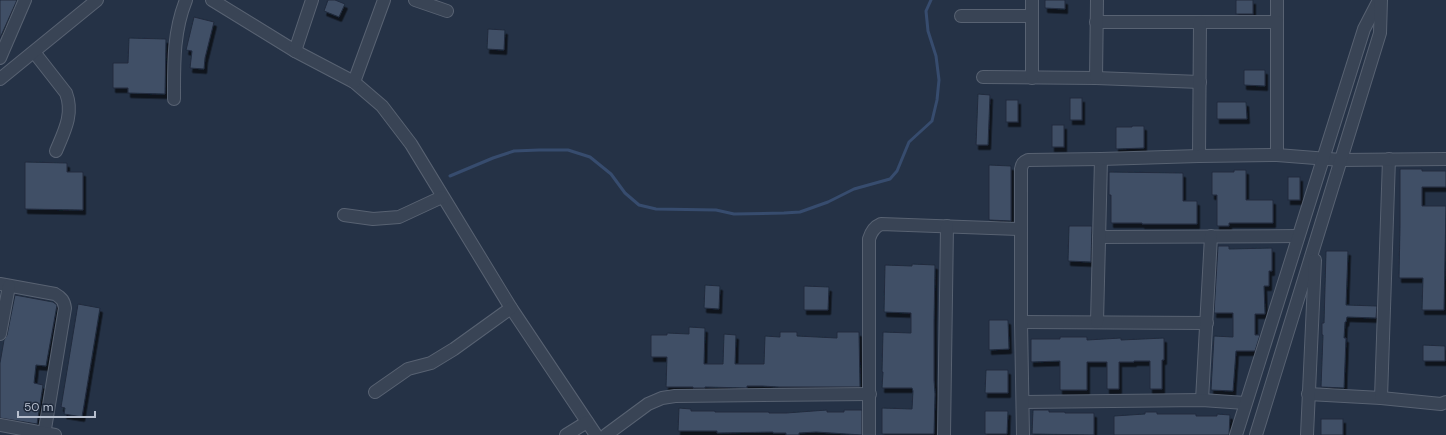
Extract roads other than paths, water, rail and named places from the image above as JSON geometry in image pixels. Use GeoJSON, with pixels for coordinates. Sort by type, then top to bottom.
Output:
{"type":"FeatureCollection","features":[{"type":"Feature","properties":{"kind":"street"},"geometry":{"type":"LineString","coordinates":[[0,58],[25,0]]}},
{"type":"Feature","properties":{"kind":"street"},"geometry":{"type":"LineString","coordinates":[[0,79],[97,0]]}},
{"type":"Feature","properties":{"kind":"street"},"geometry":{"type":"LineString","coordinates":[[174,100],[174,58],[176,36],[180,13],[186,0]]}},
{"type":"Feature","properties":{"kind":"street"},"geometry":{"type":"LineString","coordinates":[[212,0],[294,51],[354,82],[382,106],[411,144],[511,308],[596,435]]}},
{"type":"Feature","properties":{"kind":"street"},"geometry":{"type":"LineString","coordinates":[[294,51],[312,0]]}},
{"type":"Feature","properties":{"kind":"street"},"geometry":{"type":"LineString","coordinates":[[354,82],[384,0]]}},
{"type":"Feature","properties":{"kind":"street"},"geometry":{"type":"LineString","coordinates":[[415,0],[447,11]]}},
{"type":"Feature","properties":{"kind":"street"},"geometry":{"type":"LineString","coordinates":[[1032,0],[1032,78]]}},
{"type":"Feature","properties":{"kind":"street"},"geometry":{"type":"LineString","coordinates":[[1096,78],[1097,0]]}},
{"type":"Feature","properties":{"kind":"street"},"geometry":{"type":"LineString","coordinates":[[1277,0],[1277,155]]}},
{"type":"Feature","properties":{"kind":"street"},"geometry":{"type":"LineString","coordinates":[[1236,435],[1364,29],[1380,0]]}},
{"type":"Feature","properties":{"kind":"street"},"geometry":{"type":"LineString","coordinates":[[1256,435],[1380,33],[1380,0]]}},
{"type":"Feature","properties":{"kind":"street"},"geometry":{"type":"LineString","coordinates":[[961,16],[1032,16]]}},
{"type":"Feature","properties":{"kind":"street"},"geometry":{"type":"LineString","coordinates":[[1096,22],[1278,22]]}},
{"type":"Feature","properties":{"kind":"street"},"geometry":{"type":"LineString","coordinates":[[1199,156],[1200,22]]}},
{"type":"Feature","properties":{"kind":"street"},"geometry":{"type":"LineString","coordinates":[[34,52],[66,93],[69,100],[66,129],[56,151]]}},
{"type":"Feature","properties":{"kind":"street"},"geometry":{"type":"LineString","coordinates":[[1356,54],[1372,59]]}},
{"type":"Feature","properties":{"kind":"street"},"geometry":{"type":"LineString","coordinates":[[983,77],[1096,78],[1200,82]]}},
{"type":"Feature","properties":{"kind":"street"},"geometry":{"type":"LineString","coordinates":[[1023,435],[1021,169],[1022,164],[1025,161],[1277,155],[1341,160],[1446,159]]}},
{"type":"Feature","properties":{"kind":"street"},"geometry":{"type":"LineString","coordinates":[[1097,322],[1101,159]]}},
{"type":"Feature","properties":{"kind":"street"},"geometry":{"type":"LineString","coordinates":[[1382,398],[1388,159]]}},
{"type":"Feature","properties":{"kind":"street"},"geometry":{"type":"LineString","coordinates":[[344,215],[374,219],[399,217],[442,197]]}},
{"type":"Feature","properties":{"kind":"street"},"geometry":{"type":"LineString","coordinates":[[869,435],[870,234],[881,224],[1021,229]]}},
{"type":"Feature","properties":{"kind":"street"},"geometry":{"type":"LineString","coordinates":[[944,435],[947,226]]}},
{"type":"Feature","properties":{"kind":"street"},"geometry":{"type":"LineString","coordinates":[[1202,400],[1211,236]]}},
{"type":"Feature","properties":{"kind":"street"},"geometry":{"type":"LineString","coordinates":[[1099,237],[1298,236]]}},
{"type":"Feature","properties":{"kind":"street"},"geometry":{"type":"LineString","coordinates":[[1307,435],[1316,239]]}},
{"type":"Feature","properties":{"kind":"street"},"geometry":{"type":"LineString","coordinates":[[0,334],[4,285],[55,294],[61,297],[64,302],[65,308],[48,434],[0,425]]}},
{"type":"Feature","properties":{"kind":"street"},"geometry":{"type":"LineString","coordinates":[[375,392],[408,369],[431,363],[454,349],[511,308]]}},
{"type":"Feature","properties":{"kind":"street"},"geometry":{"type":"LineString","coordinates":[[1021,322],[1207,323]]}},
{"type":"Feature","properties":{"kind":"street"},"geometry":{"type":"LineString","coordinates":[[606,435],[648,404],[662,398],[675,396],[870,394]]}},
{"type":"Feature","properties":{"kind":"street"},"geometry":{"type":"LineString","coordinates":[[1308,394],[1382,398],[1441,404],[1446,402]]}},
{"type":"Feature","properties":{"kind":"street"},"geometry":{"type":"LineString","coordinates":[[1023,402],[1202,400],[1245,403]]}},
{"type":"Feature","properties":{"kind":"street"},"geometry":{"type":"LineString","coordinates":[[566,435],[587,422]]}},
{"type":"Feature","properties":{"kind":"waterway"},"geometry":{"type":"LineString","coordinates":[[450,176],[514,151],[568,150],[590,157],[611,174],[625,193],[639,205],[656,209],[716,210],[734,214],[784,213],[800,212],[828,202],[854,189],[890,179],[897,171],[909,142],[932,121],[937,100],[939,80],[936,56],[928,31],[926,11],[931,0]]}}]}
